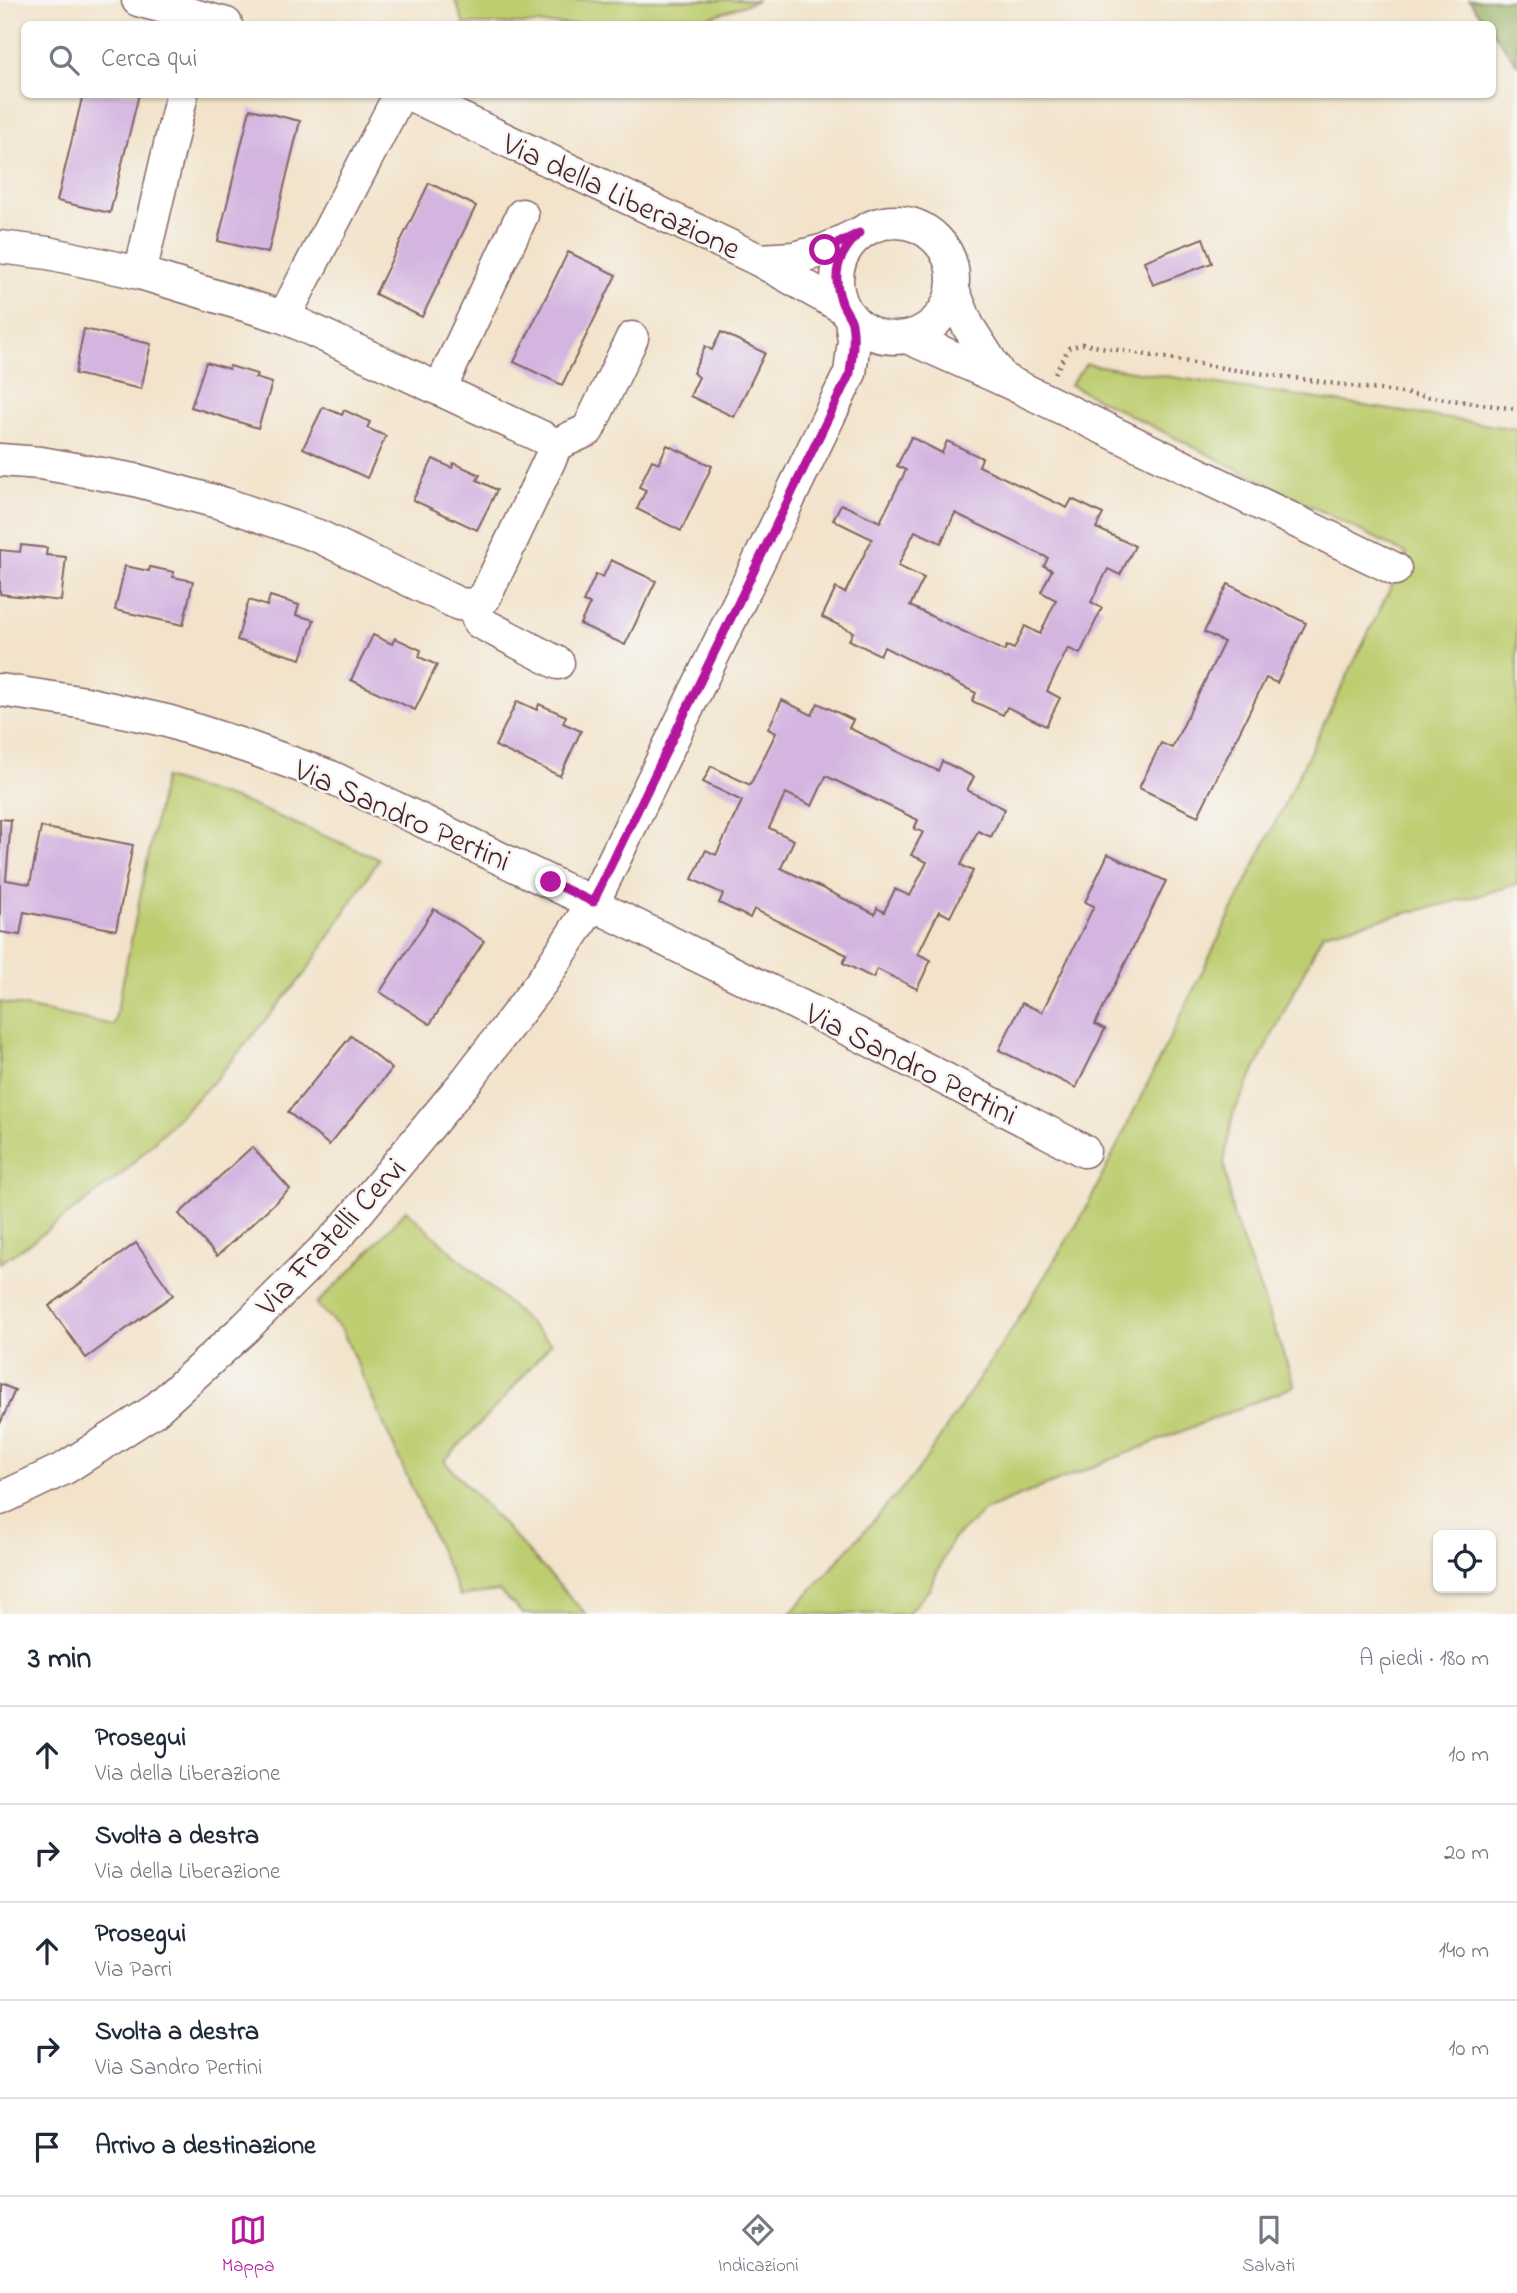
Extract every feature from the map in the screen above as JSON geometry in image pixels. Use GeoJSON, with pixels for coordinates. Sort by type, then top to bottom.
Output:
{"type":"FeatureCollection","features":[{"type":"Feature","properties":{"kind":"street"},"geometry":{"type":"LineString","coordinates":[[138,0],[215,21]]}},
{"type":"Feature","properties":{"kind":"street"},"geometry":{"type":"LineString","coordinates":[[140,272],[181,98]]}},
{"type":"Feature","properties":{"kind":"street"},"geometry":{"type":"LineString","coordinates":[[284,317],[398,98]]}},
{"type":"Feature","properties":{"kind":"street","name":"Via della Liberazione"},"geometry":{"type":"LineString","coordinates":[[417,98],[759,260],[847,314],[863,329],[891,338],[904,337],[1002,379],[1395,569]]}},
{"type":"Feature","properties":{"kind":"street"},"geometry":{"type":"LineString","coordinates":[[440,389],[522,215]]}},
{"type":"Feature","properties":{"kind":"street","name":"Via della Liberazione"},"geometry":{"type":"LineString","coordinates":[[759,260],[794,258],[825,250],[874,225],[892,221],[909,222],[926,229],[939,241],[949,256],[953,290],[968,326],[1002,379]]}},
{"type":"Feature","properties":{"kind":"street"},"geometry":{"type":"LineString","coordinates":[[850,373],[854,341],[837,289],[837,268],[845,248],[859,233]]}},
{"type":"Feature","properties":{"kind":"street"},"geometry":{"type":"LineString","coordinates":[[0,247],[48,253],[140,272],[284,317],[544,438],[553,446]]}},
{"type":"Feature","properties":{"kind":"street"},"geometry":{"type":"LineString","coordinates":[[850,373],[872,352],[923,331],[937,321],[947,307],[953,290]]}},
{"type":"Feature","properties":{"kind":"street"},"geometry":{"type":"LineString","coordinates":[[553,446],[588,430],[632,338]]}},
{"type":"Feature","properties":{"kind":"street","name":"Via Fratelli Cervi"},"geometry":{"type":"LineString","coordinates":[[0,1499],[65,1468],[154,1411],[246,1326],[342,1231],[467,1080],[543,980],[593,902],[850,373]]}},
{"type":"Feature","properties":{"kind":"street"},"geometry":{"type":"LineString","coordinates":[[0,460],[41,463],[135,480],[225,504],[318,536],[458,604],[473,605],[485,597],[552,456],[553,446]]}},
{"type":"Feature","properties":{"kind":"street"},"geometry":{"type":"LineString","coordinates":[[473,605],[479,622],[558,663]]}},
{"type":"Feature","properties":{"kind":"street","name":"Via Sandro Pertini"},"geometry":{"type":"LineString","coordinates":[[0,690],[86,703],[167,721],[331,777],[593,902],[620,918],[860,1035],[1084,1151]]}},
{"type":"Feature","properties":{"kind":"path"},"geometry":{"type":"LineString","coordinates":[[1039,397],[1069,348],[1083,344],[1229,369],[1517,409]]}},
{"type":"Feature","properties":{"kind":"green space"},"geometry":{"type":"Polygon","coordinates":[[[455,0],[758,0],[698,21],[463,21],[455,0]]]}},
{"type":"Feature","properties":{"kind":"green space"},"geometry":{"type":"Polygon","coordinates":[[[1469,0],[1517,0],[1517,64],[1496,36],[1496,21],[1485,21],[1469,0]]]}},
{"type":"Feature","properties":{"kind":"green space"},"geometry":{"type":"Polygon","coordinates":[[[1086,364],[1517,429],[1517,884],[1323,933],[1233,1114],[1224,1163],[1233,1215],[1295,1386],[985,1510],[952,1540],[929,1590],[907,1614],[790,1614],[917,1472],[1011,1331],[1085,1211],[1407,554],[1070,385],[1086,364]]]}},
{"type":"Feature","properties":{"kind":"green space"},"geometry":{"type":"Polygon","coordinates":[[[164,778],[244,802],[379,859],[307,971],[216,1079],[122,1174],[0,1263],[0,1002],[114,1025],[164,778]]]}},
{"type":"Feature","properties":{"kind":"green space"},"geometry":{"type":"Polygon","coordinates":[[[406,1210],[551,1343],[505,1397],[444,1461],[586,1614],[523,1614],[499,1591],[460,1596],[342,1330],[316,1304],[355,1267],[406,1210]]]}},
{"type":"Feature","properties":{"kind":"building"},"geometry":{"type":"Polygon","coordinates":[[[82,98],[138,98],[110,213],[57,201],[82,98]]]}},
{"type":"Feature","properties":{"kind":"building"},"geometry":{"type":"Polygon","coordinates":[[[250,109],[300,121],[268,253],[218,241],[250,109]]]}},
{"type":"Feature","properties":{"kind":"building"},"geometry":{"type":"Polygon","coordinates":[[[429,183],[476,206],[422,317],[375,294],[429,183]]]}},
{"type":"Feature","properties":{"kind":"building"},"geometry":{"type":"Polygon","coordinates":[[[1203,238],[1212,263],[1153,285],[1144,261],[1203,238]]]}},
{"type":"Feature","properties":{"kind":"building"},"geometry":{"type":"Polygon","coordinates":[[[568,252],[616,275],[562,385],[514,362],[568,252]]]}},
{"type":"Feature","properties":{"kind":"building"},"geometry":{"type":"Polygon","coordinates":[[[84,329],[151,344],[141,389],[75,374],[84,329]]]}},
{"type":"Feature","properties":{"kind":"building"},"geometry":{"type":"Polygon","coordinates":[[[721,332],[765,353],[734,417],[690,396],[699,377],[693,373],[705,346],[712,350],[721,332]]]}},
{"type":"Feature","properties":{"kind":"building"},"geometry":{"type":"Polygon","coordinates":[[[206,362],[257,374],[255,378],[272,383],[258,428],[191,407],[206,362]]]}},
{"type":"Feature","properties":{"kind":"building"},"geometry":{"type":"Polygon","coordinates":[[[323,407],[342,415],[344,410],[370,422],[367,428],[386,436],[367,478],[303,448],[323,407]]]}},
{"type":"Feature","properties":{"kind":"building"},"geometry":{"type":"Polygon","coordinates":[[[911,437],[942,453],[947,441],[982,458],[979,466],[1067,508],[1072,499],[1103,514],[1096,528],[1135,546],[1120,575],[1108,569],[1091,602],[1102,608],[1080,654],[1068,648],[1047,691],[1060,698],[1046,726],[1007,707],[1003,715],[972,701],[976,693],[884,647],[880,655],[849,640],[853,632],[822,617],[836,588],[845,593],[872,539],[833,520],[841,504],[880,522],[906,470],[897,466],[911,437]],[[955,513],[941,543],[915,531],[898,566],[924,578],[910,606],[1004,651],[1007,646],[1014,649],[1025,626],[1040,634],[1056,600],[1041,592],[1052,570],[1044,566],[1048,558],[955,513]]]}},
{"type":"Feature","properties":{"kind":"building"},"geometry":{"type":"Polygon","coordinates":[[[667,445],[712,466],[681,531],[637,509],[646,490],[639,487],[652,460],[659,463],[667,445]]]}},
{"type":"Feature","properties":{"kind":"building"},"geometry":{"type":"Polygon","coordinates":[[[433,459],[452,468],[454,463],[480,475],[477,480],[497,490],[477,530],[413,500],[433,459]]]}},
{"type":"Feature","properties":{"kind":"building"},"geometry":{"type":"Polygon","coordinates":[[[21,545],[47,548],[46,555],[66,557],[61,601],[0,594],[0,550],[20,552],[21,545]]]}},
{"type":"Feature","properties":{"kind":"building"},"geometry":{"type":"Polygon","coordinates":[[[611,560],[656,581],[625,645],[580,624],[590,604],[583,602],[596,574],[603,577],[611,560]]]}},
{"type":"Feature","properties":{"kind":"building"},"geometry":{"type":"Polygon","coordinates":[[[125,566],[174,572],[173,577],[193,581],[183,625],[115,610],[125,566]]]}},
{"type":"Feature","properties":{"kind":"building"},"geometry":{"type":"Polygon","coordinates":[[[1228,584],[1306,623],[1277,683],[1266,678],[1198,816],[1139,788],[1161,743],[1172,748],[1224,642],[1204,632],[1228,584]]]}},
{"type":"Feature","properties":{"kind":"building"},"geometry":{"type":"Polygon","coordinates":[[[270,596],[299,605],[296,615],[314,620],[301,659],[237,640],[249,600],[267,606],[270,596]]]}},
{"type":"Feature","properties":{"kind":"building"},"geometry":{"type":"Polygon","coordinates":[[[373,635],[392,644],[395,638],[421,650],[419,657],[437,665],[415,710],[351,680],[373,635]]]}},
{"type":"Feature","properties":{"kind":"building"},"geometry":{"type":"Polygon","coordinates":[[[782,700],[812,715],[818,703],[853,720],[849,728],[938,771],[942,761],[974,777],[967,790],[1005,809],[991,837],[978,831],[961,865],[973,871],[950,917],[939,911],[918,954],[931,960],[917,989],[877,969],[873,978],[843,963],[847,955],[754,909],[750,918],[719,903],[723,894],[692,879],[706,850],[716,855],[742,801],[703,782],[711,766],[750,785],[776,733],[768,729],[782,700]],[[826,776],[812,806],[786,793],[769,828],[794,840],[781,868],[875,914],[877,908],[884,912],[895,889],[910,896],[927,862],[911,855],[923,832],[914,829],[918,820],[826,776]]]}},
{"type":"Feature","properties":{"kind":"building"},"geometry":{"type":"Polygon","coordinates":[[[517,701],[537,710],[539,704],[566,716],[563,723],[581,731],[560,776],[495,746],[517,701]]]}},
{"type":"Feature","properties":{"kind":"building"},"geometry":{"type":"Polygon","coordinates":[[[0,819],[11,820],[6,880],[30,884],[41,827],[133,845],[116,930],[24,912],[20,935],[0,932],[0,819]]]}},
{"type":"Feature","properties":{"kind":"building"},"geometry":{"type":"Polygon","coordinates":[[[1108,854],[1166,881],[1095,1024],[1105,1029],[1076,1088],[999,1050],[1022,1003],[1042,1012],[1094,906],[1085,902],[1108,854]]]}},
{"type":"Feature","properties":{"kind":"building"},"geometry":{"type":"Polygon","coordinates":[[[434,909],[484,941],[430,1024],[380,992],[434,909]]]}},
{"type":"Feature","properties":{"kind":"building"},"geometry":{"type":"Polygon","coordinates":[[[351,1036],[392,1069],[329,1145],[288,1112],[351,1036]]]}},
{"type":"Feature","properties":{"kind":"building"},"geometry":{"type":"Polygon","coordinates":[[[252,1147],[290,1189],[217,1256],[179,1214],[252,1147]]]}},
{"type":"Feature","properties":{"kind":"building"},"geometry":{"type":"Polygon","coordinates":[[[136,1243],[173,1295],[86,1358],[49,1306],[136,1243]]]}},
{"type":"Feature","properties":{"kind":"building"},"geometry":{"type":"Polygon","coordinates":[[[0,1384],[15,1390],[0,1424],[0,1384]]]}},
{"type":"Feature","properties":{"kind":"route"},"geometry":{"type":"LineString","coordinates":[[551,882],[593,902],[850,373],[854,341],[851,319],[837,289],[837,268],[845,248],[859,233],[825,250]]}}]}
